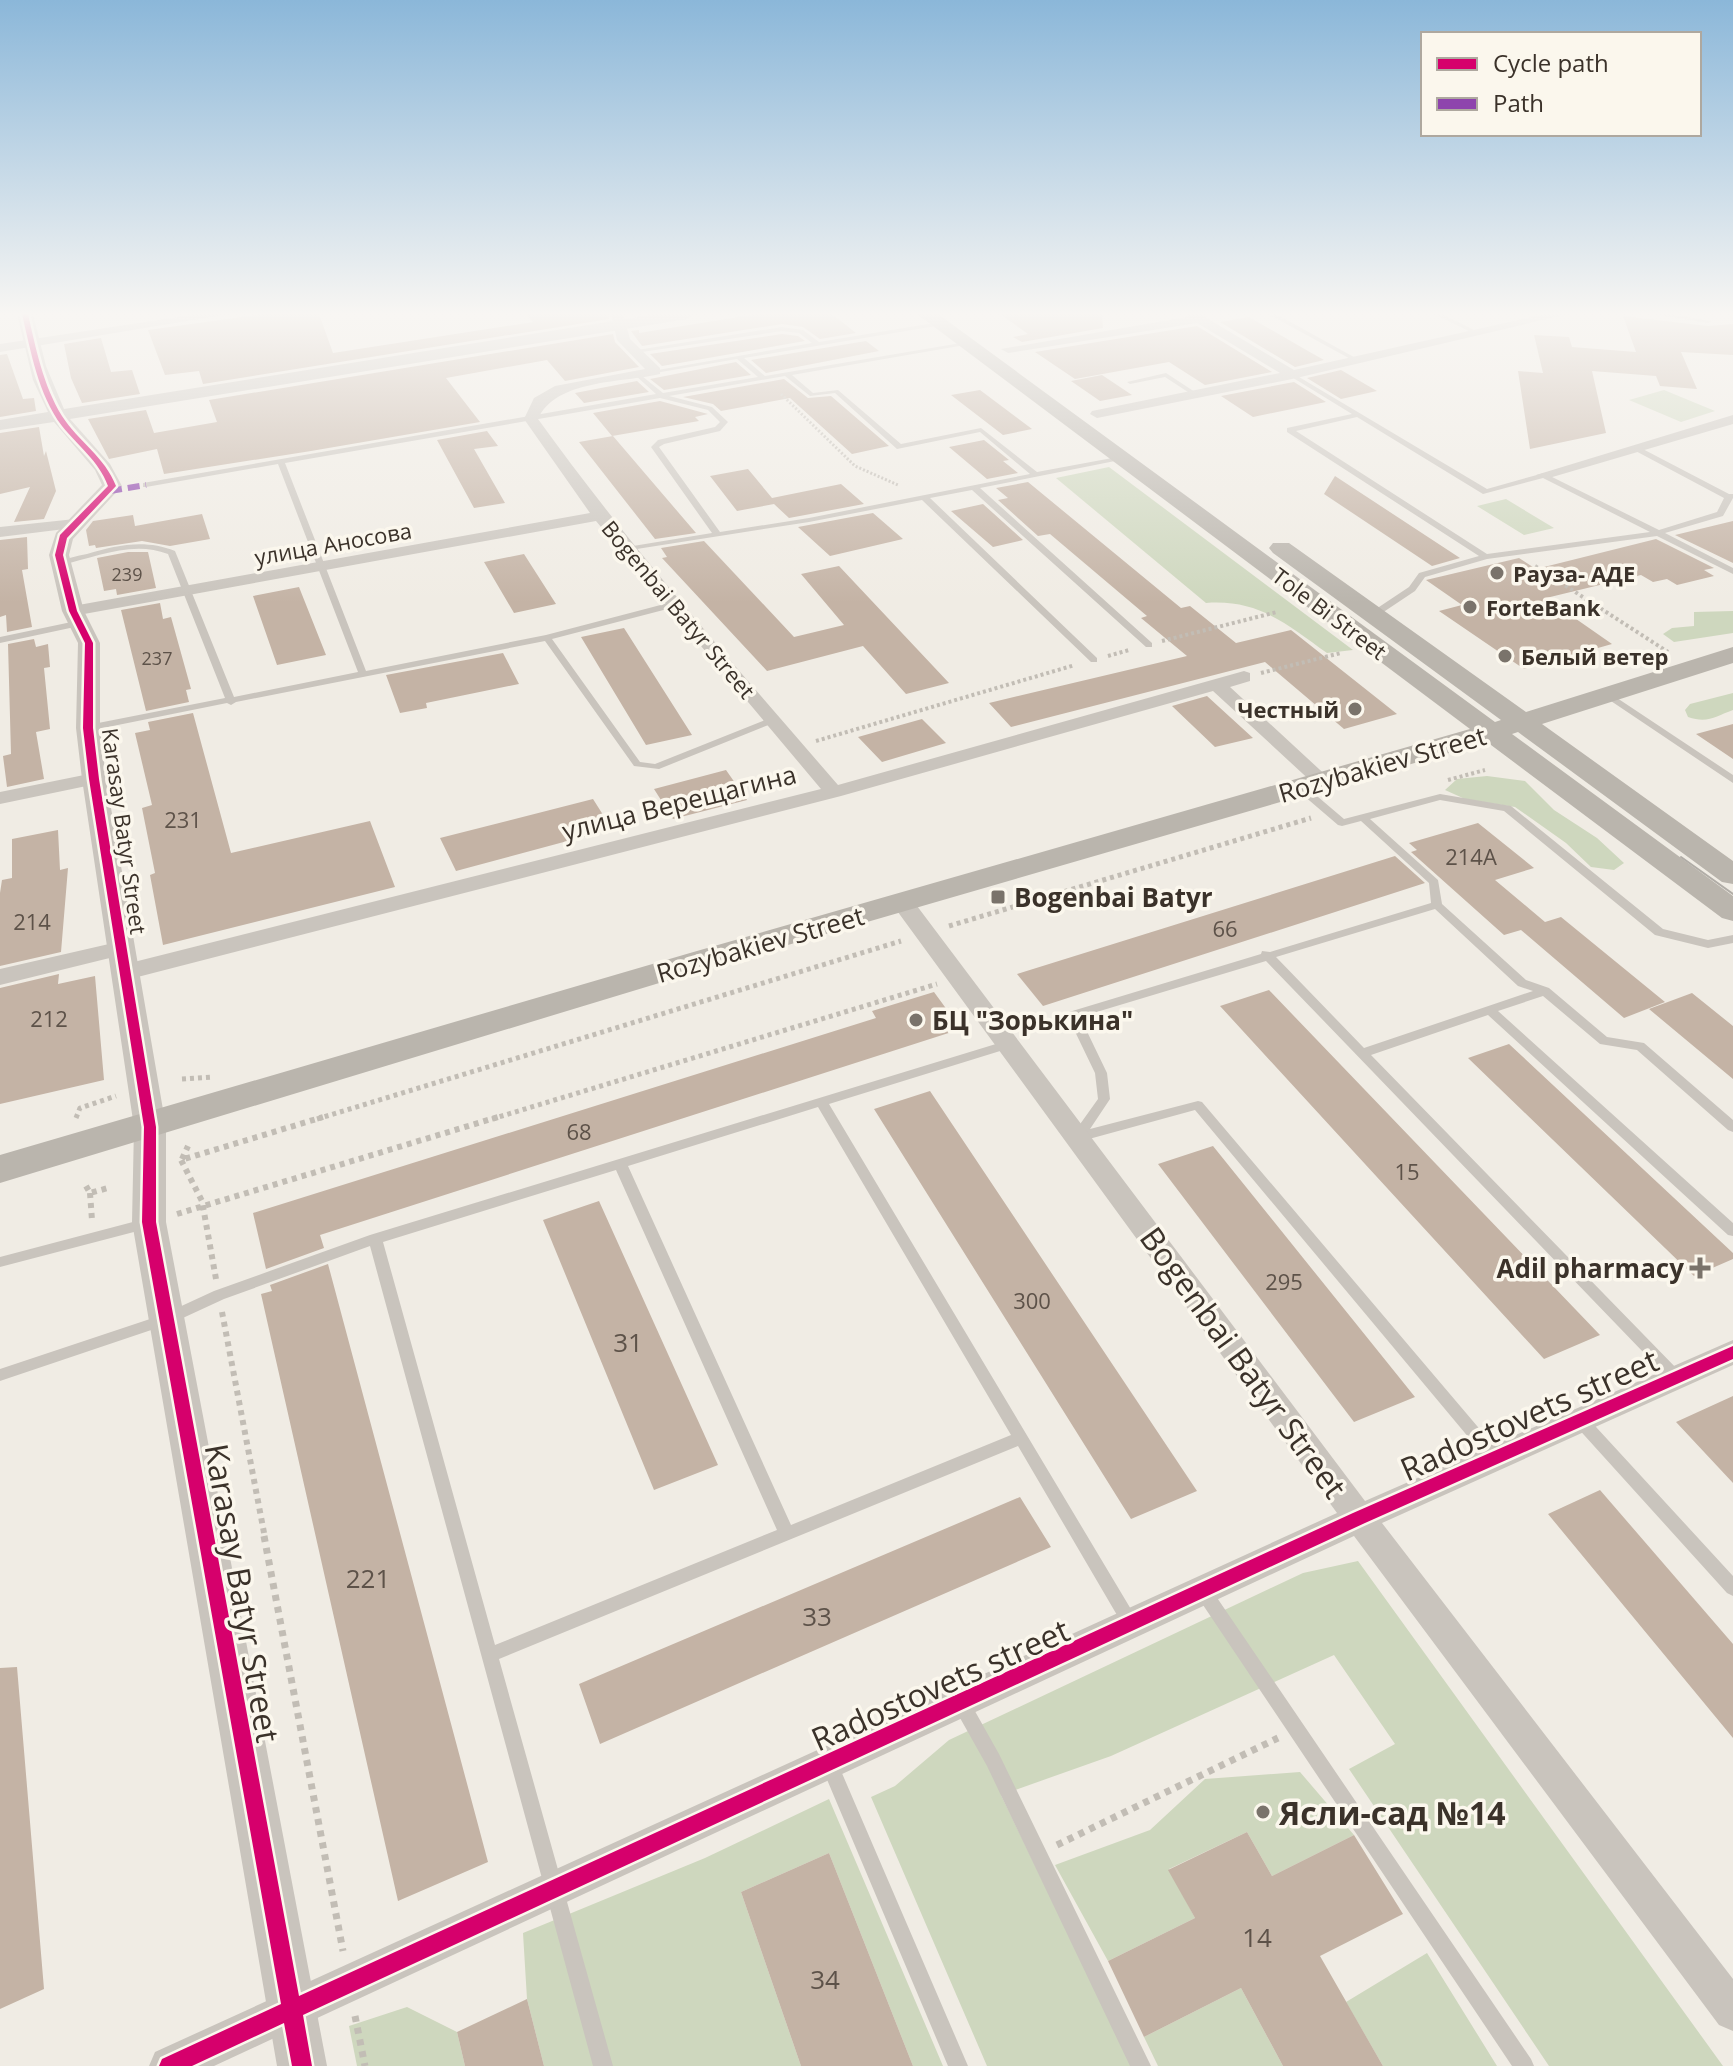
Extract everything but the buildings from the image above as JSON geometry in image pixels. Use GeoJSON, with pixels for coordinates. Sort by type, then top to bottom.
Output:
{"type":"FeatureCollection","features":[{"type":"Feature","properties":{"kind":"main road","name":"Tole Bi Street"},"geometry":{"type":"LineString","coordinates":[[1056,410],[1733,911]]}},
{"type":"Feature","properties":{"kind":"main road","name":"Tole Bi Street"},"geometry":{"type":"LineString","coordinates":[[1092,410],[1733,875]]}},
{"type":"Feature","properties":{"kind":"main road"},"geometry":{"type":"LineString","coordinates":[[1317,604],[1345,609],[1352,606],[1349,598]]}},
{"type":"Feature","properties":{"kind":"main road","name":"Rozybakiev Street"},"geometry":{"type":"LineString","coordinates":[[0,1169],[150,1127],[701,960],[1491,732],[1733,655]]}},
{"type":"Feature","properties":{"kind":"main road"},"geometry":{"type":"LineString","coordinates":[[1660,857],[1662,842],[1683,844],[1699,850]]}},
{"type":"Feature","properties":{"kind":"street"},"geometry":{"type":"LineString","coordinates":[[56,410],[107,473],[112,486],[63,537],[59,555],[61,563]]}},
{"type":"Feature","properties":{"kind":"street"},"geometry":{"type":"LineString","coordinates":[[0,425],[85,410]]}},
{"type":"Feature","properties":{"kind":"street"},"geometry":{"type":"LineString","coordinates":[[531,419],[535,410]]}},
{"type":"Feature","properties":{"kind":"street"},"geometry":{"type":"LineString","coordinates":[[1097,414],[1116,410]]}},
{"type":"Feature","properties":{"kind":"street","name":"Bogenbai Batyr Street"},"geometry":{"type":"LineString","coordinates":[[531,419],[600,516],[672,605],[834,792]]}},
{"type":"Feature","properties":{"kind":"street"},"geometry":{"type":"LineString","coordinates":[[1544,475],[1733,419]]}},
{"type":"Feature","properties":{"kind":"street","name":"улица Аносова"},"geometry":{"type":"LineString","coordinates":[[77,617],[187,592],[600,516]]}},
{"type":"Feature","properties":{"kind":"street"},"geometry":{"type":"LineString","coordinates":[[0,532],[75,524]]}},
{"type":"Feature","properties":{"kind":"street","name":"Karasay Batyr Street"},"geometry":{"type":"LineString","coordinates":[[61,563],[77,617],[89,643],[88,728],[94,779],[150,1127],[149,1222],[302,2066]]}},
{"type":"Feature","properties":{"kind":"street","name":"улица Верещагина"},"geometry":{"type":"LineString","coordinates":[[0,977],[124,960],[834,792],[1219,687],[1244,677]]}},
{"type":"Feature","properties":{"kind":"street"},"geometry":{"type":"LineString","coordinates":[[1219,687],[1311,784]]}},
{"type":"Feature","properties":{"kind":"street"},"geometry":{"type":"LineString","coordinates":[[0,798],[94,779]]}},
{"type":"Feature","properties":{"kind":"street","name":"Bogenbai Batyr Street"},"geometry":{"type":"LineString","coordinates":[[903,903],[961,977],[1359,1518],[1733,2011]]}},
{"type":"Feature","properties":{"kind":"street","name":"Radostovets street"},"geometry":{"type":"LineString","coordinates":[[169,2066],[291,2007],[1132,1625],[1359,1518],[1676,1377],[1730,1359]]}},
{"type":"Feature","properties":{"kind":"lane"},"geometry":{"type":"LineString","coordinates":[[146,485],[583,410]]}},
{"type":"Feature","properties":{"kind":"lane"},"geometry":{"type":"LineString","coordinates":[[712,410],[724,422],[717,429],[661,442],[655,447],[717,534]]}},
{"type":"Feature","properties":{"kind":"lane"},"geometry":{"type":"LineString","coordinates":[[858,410],[900,447],[981,430],[1035,474]]}},
{"type":"Feature","properties":{"kind":"lane"},"geometry":{"type":"LineString","coordinates":[[1350,410],[1486,492],[1544,475],[1733,571]]}},
{"type":"Feature","properties":{"kind":"lane"},"geometry":{"type":"LineString","coordinates":[[1358,415],[1290,430],[1486,557]]}},
{"type":"Feature","properties":{"kind":"lane"},"geometry":{"type":"LineString","coordinates":[[1373,615],[1412,589],[1422,575],[1486,557],[1658,533],[1720,514],[1731,496],[1634,448]]}},
{"type":"Feature","properties":{"kind":"lane"},"geometry":{"type":"LineString","coordinates":[[627,549],[924,497],[1120,458]]}},
{"type":"Feature","properties":{"kind":"lane"},"geometry":{"type":"LineString","coordinates":[[281,462],[363,674]]}},
{"type":"Feature","properties":{"kind":"lane"},"geometry":{"type":"LineString","coordinates":[[974,487],[1149,645]]}},
{"type":"Feature","properties":{"kind":"lane"},"geometry":{"type":"LineString","coordinates":[[924,497],[1094,660]]}},
{"type":"Feature","properties":{"kind":"lane"},"geometry":{"type":"LineString","coordinates":[[61,563],[142,545],[172,553],[231,702]]}},
{"type":"Feature","properties":{"kind":"lane"},"geometry":{"type":"LineString","coordinates":[[88,728],[547,638],[672,605]]}},
{"type":"Feature","properties":{"kind":"lane","name":"улица Аносова"},"geometry":{"type":"LineString","coordinates":[[0,640],[77,617]]}},
{"type":"Feature","properties":{"kind":"lane"},"geometry":{"type":"LineString","coordinates":[[547,638],[637,764],[656,767],[773,720]]}},
{"type":"Feature","properties":{"kind":"lane"},"geometry":{"type":"LineString","coordinates":[[1608,695],[1733,780]]}},
{"type":"Feature","properties":{"kind":"lane"},"geometry":{"type":"LineString","coordinates":[[1311,784],[1330,812],[1342,823],[1365,820],[1440,797],[1507,808],[1659,932],[1708,944],[1733,939]]}},
{"type":"Feature","properties":{"kind":"lane"},"geometry":{"type":"LineString","coordinates":[[1365,820],[1434,882],[1437,905],[1522,983],[1545,991],[1604,1041],[1640,1046],[1733,1127]]}},
{"type":"Feature","properties":{"kind":"lane"},"geometry":{"type":"LineString","coordinates":[[1078,1137],[1104,1099],[1101,1073],[1073,1015],[1266,954],[1437,905]]}},
{"type":"Feature","properties":{"kind":"lane"},"geometry":{"type":"LineString","coordinates":[[1266,954],[1676,1377]]}},
{"type":"Feature","properties":{"kind":"lane"},"geometry":{"type":"LineString","coordinates":[[1363,1053],[1545,991]]}},
{"type":"Feature","properties":{"kind":"lane"},"geometry":{"type":"LineString","coordinates":[[1490,1010],[1733,1231]]}},
{"type":"Feature","properties":{"kind":"lane"},"geometry":{"type":"LineString","coordinates":[[0,1375],[167,1319],[219,1295],[375,1239],[1009,1044]]}},
{"type":"Feature","properties":{"kind":"lane"},"geometry":{"type":"LineString","coordinates":[[821,1102],[1132,1625]]}},
{"type":"Feature","properties":{"kind":"lane"},"geometry":{"type":"LineString","coordinates":[[1078,1137],[1198,1105],[1495,1458]]}},
{"type":"Feature","properties":{"kind":"lane"},"geometry":{"type":"LineString","coordinates":[[620,1163],[787,1534]]}},
{"type":"Feature","properties":{"kind":"lane"},"geometry":{"type":"LineString","coordinates":[[0,1262],[149,1222]]}},
{"type":"Feature","properties":{"kind":"lane"},"geometry":{"type":"LineString","coordinates":[[375,1239],[603,2066]]}},
{"type":"Feature","properties":{"kind":"lane"},"geometry":{"type":"LineString","coordinates":[[1580,1420],[1733,1588]]}},
{"type":"Feature","properties":{"kind":"lane"},"geometry":{"type":"LineString","coordinates":[[490,1655],[1021,1438]]}},
{"type":"Feature","properties":{"kind":"lane"},"geometry":{"type":"LineString","coordinates":[[1203,1591],[1524,2066]]}},
{"type":"Feature","properties":{"kind":"lane"},"geometry":{"type":"LineString","coordinates":[[961,1703],[1141,2066]]}},
{"type":"Feature","properties":{"kind":"lane"},"geometry":{"type":"LineString","coordinates":[[829,1763],[958,2066]]}},
{"type":"Feature","properties":{"kind":"path"},"geometry":{"type":"LineString","coordinates":[[797,410],[855,466],[924,497]]}},
{"type":"Feature","properties":{"kind":"path"},"geometry":{"type":"LineString","coordinates":[[1514,553],[1691,668]]}},
{"type":"Feature","properties":{"kind":"path"},"geometry":{"type":"LineString","coordinates":[[796,746],[1094,660],[1277,612]]}},
{"type":"Feature","properties":{"kind":"path"},"geometry":{"type":"LineString","coordinates":[[1244,677],[1341,653]]}},
{"type":"Feature","properties":{"kind":"path"},"geometry":{"type":"LineString","coordinates":[[1443,782],[1485,770]]}},
{"type":"Feature","properties":{"kind":"path"},"geometry":{"type":"LineString","coordinates":[[365,2066],[202,1207],[190,1170],[181,1160],[1330,812]]}},
{"type":"Feature","properties":{"kind":"path"},"geometry":{"type":"LineString","coordinates":[[149,1222],[961,977]]}},
{"type":"Feature","properties":{"kind":"path"},"geometry":{"type":"LineString","coordinates":[[182,1079],[202,1075],[214,1078]]}},
{"type":"Feature","properties":{"kind":"path"},"geometry":{"type":"LineString","coordinates":[[76,1118],[80,1108],[121,1095]]}},
{"type":"Feature","properties":{"kind":"path"},"geometry":{"type":"LineString","coordinates":[[94,1236],[88,1190],[108,1188]]}},
{"type":"Feature","properties":{"kind":"path"},"geometry":{"type":"LineString","coordinates":[[1038,1854],[1297,1729]]}},
{"type":"Feature","properties":{"kind":"green space"},"geometry":{"type":"Polygon","coordinates":[[[1654,410],[1715,411],[1681,422],[1654,410]]]}},
{"type":"Feature","properties":{"kind":"green space"},"geometry":{"type":"Polygon","coordinates":[[[1109,467],[1353,650],[1327,653],[1285,623],[1257,609],[1206,603],[1056,478],[1109,467]]]}},
{"type":"Feature","properties":{"kind":"green space"},"geometry":{"type":"Polygon","coordinates":[[[1506,499],[1554,528],[1524,535],[1477,506],[1506,499]]]}},
{"type":"Feature","properties":{"kind":"green space"},"geometry":{"type":"Polygon","coordinates":[[[1733,611],[1733,633],[1674,642],[1663,634],[1672,628],[1694,626],[1694,612],[1733,611]]]}},
{"type":"Feature","properties":{"kind":"green space"},"geometry":{"type":"Polygon","coordinates":[[[1733,693],[1733,710],[1707,719],[1688,717],[1685,710],[1690,704],[1733,693]]]}},
{"type":"Feature","properties":{"kind":"green space"},"geometry":{"type":"Polygon","coordinates":[[[1487,776],[1525,781],[1554,810],[1597,838],[1624,863],[1614,870],[1591,867],[1566,843],[1515,807],[1465,799],[1445,790],[1457,779],[1487,776]]]}},
{"type":"Feature","properties":{"kind":"green space"},"geometry":{"type":"Polygon","coordinates":[[[1358,1561],[1723,2066],[1549,2066],[1349,1769],[1395,1744],[1334,1655],[1111,1756],[1001,1795],[1132,2066],[987,2066],[871,1797],[895,1786],[949,1740],[1303,1573],[1358,1561]]]}},
{"type":"Feature","properties":{"kind":"green space"},"geometry":{"type":"Polygon","coordinates":[[[1300,1772],[1354,1835],[1272,1876],[1247,1832],[1169,1869],[1195,1918],[1108,1961],[1055,1865],[1150,1830],[1205,1779],[1300,1772]]]}},
{"type":"Feature","properties":{"kind":"green space"},"geometry":{"type":"Polygon","coordinates":[[[829,1799],[943,2066],[913,2066],[829,1853],[741,1892],[801,2066],[544,2066],[527,1999],[523,1933],[705,1858],[829,1799]]]}},
{"type":"Feature","properties":{"kind":"green space"},"geometry":{"type":"Polygon","coordinates":[[[1427,1953],[1497,2066],[1383,2066],[1346,2002],[1427,1953]]]}},
{"type":"Feature","properties":{"kind":"green space"},"geometry":{"type":"Polygon","coordinates":[[[1241,1988],[1283,2066],[1158,2066],[1144,2037],[1241,1988]]]}},
{"type":"Feature","properties":{"kind":"green space"},"geometry":{"type":"Polygon","coordinates":[[[407,2007],[457,2032],[465,2066],[357,2066],[349,2026],[407,2007]]]}},
{"type":"Feature","properties":{"kind":"tram line"},"geometry":{"type":"LineString","coordinates":[[1681,857],[1733,894]]}},
{"type":"Feature","properties":{"kind":"marked path"},"geometry":{"type":"LineString","coordinates":[[110,491],[146,485]]}},
{"type":"Feature","properties":{"kind":"cycle path"},"geometry":{"type":"LineString","coordinates":[[56,410],[103,468],[112,486],[63,537],[59,555],[73,611],[89,643],[88,728],[94,779],[150,1127],[149,1222],[302,2066]]}},
{"type":"Feature","properties":{"kind":"cycle path"},"geometry":{"type":"LineString","coordinates":[[169,2066],[1359,1518],[1733,1352]]}},
{"type":"Feature","properties":{"kind":"place","name":"Рауза- АДЕ"},"geometry":{"type":"Point","coordinates":[1497,573]}},
{"type":"Feature","properties":{"kind":"place","name":"ForteBank"},"geometry":{"type":"Point","coordinates":[1470,607]}},
{"type":"Feature","properties":{"kind":"place","name":"Белый ветер"},"geometry":{"type":"Point","coordinates":[1505,656]}},
{"type":"Feature","properties":{"kind":"place","name":"Честный"},"geometry":{"type":"Point","coordinates":[1355,709]}},
{"type":"Feature","properties":{"kind":"place","name":"Bogenbai Batyr"},"geometry":{"type":"Point","coordinates":[998,897]}},
{"type":"Feature","properties":{"kind":"place","name":"БЦ \"Зорькина\""},"geometry":{"type":"Point","coordinates":[916,1020]}},
{"type":"Feature","properties":{"kind":"place","name":"Adil pharmacy"},"geometry":{"type":"Point","coordinates":[1700,1268]}},
{"type":"Feature","properties":{"kind":"place","name":"Ясли-сад №14"},"geometry":{"type":"Point","coordinates":[1263,1812]}}]}
